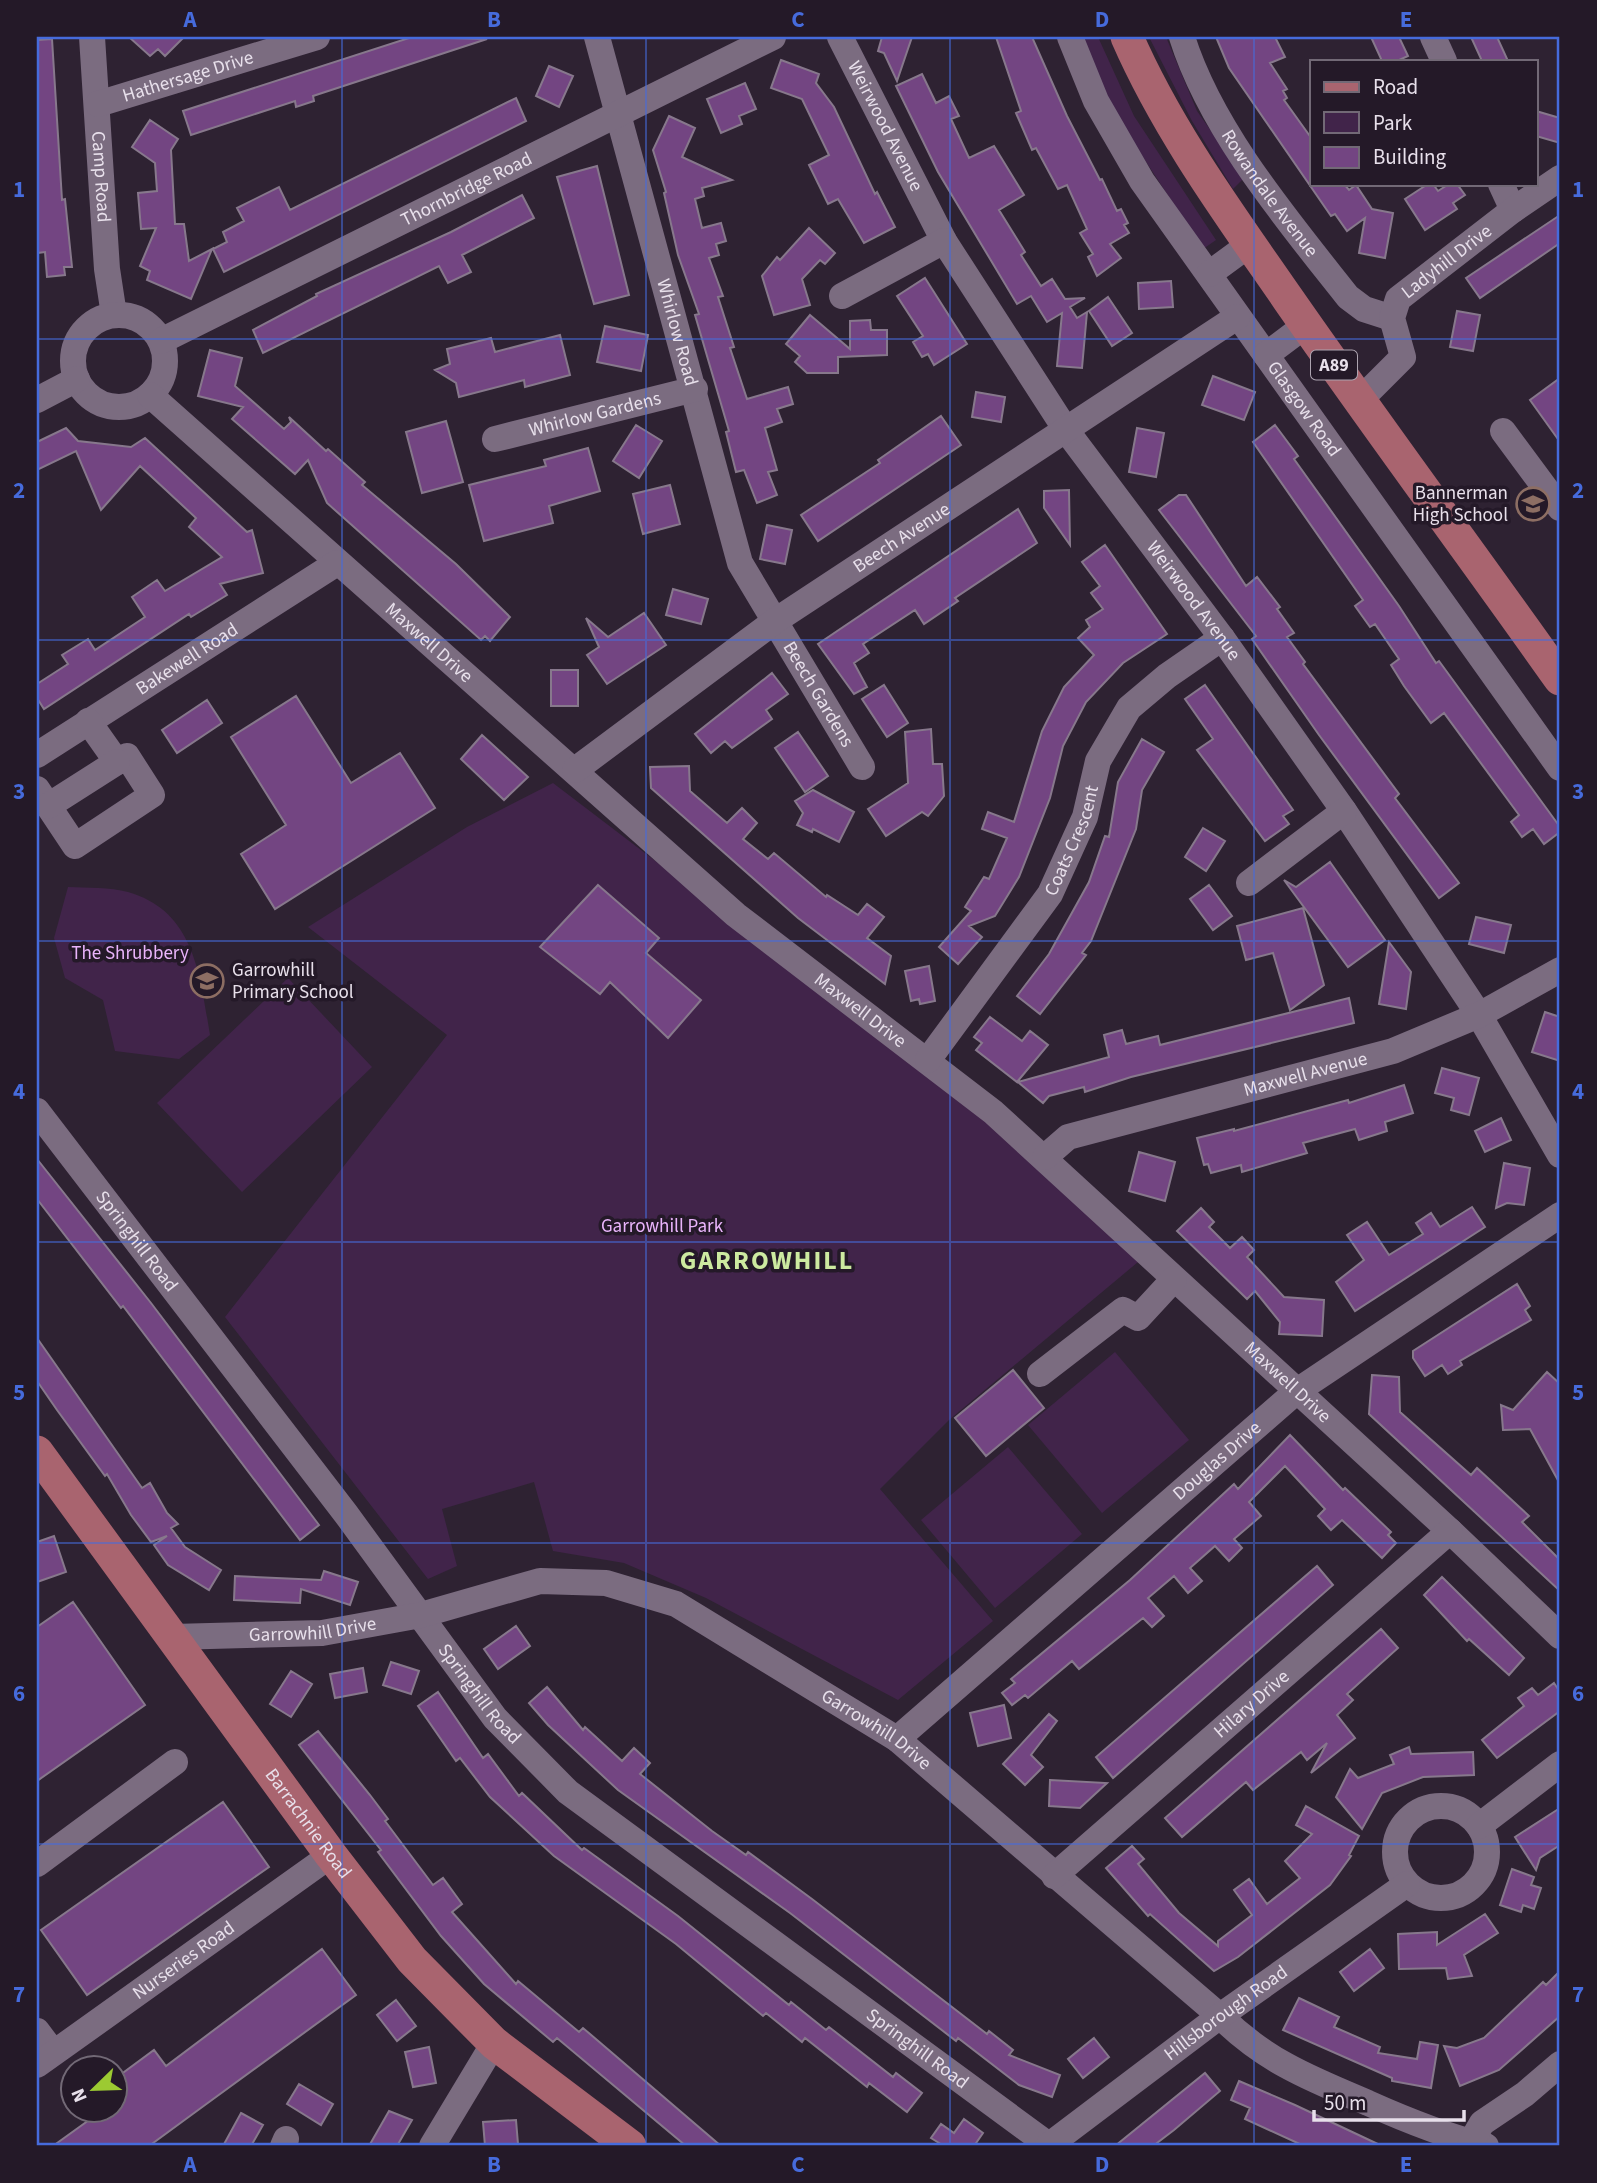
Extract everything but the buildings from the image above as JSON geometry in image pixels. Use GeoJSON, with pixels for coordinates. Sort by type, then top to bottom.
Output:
{"type":"FeatureCollection","features":[{"type":"Feature","properties":{"kind":"main road","name":"A89"},"geometry":{"type":"LineString","coordinates":[[1128,37],[1143,73],[1167,116],[1250,244],[1359,401],[1560,680]]}},
{"type":"Feature","properties":{"kind":"main road","name":"Barrachnie Road"},"geometry":{"type":"LineString","coordinates":[[37,1452],[331,1855],[412,1960],[494,2043],[630,2146]]}},
{"type":"Feature","properties":{"kind":"street","name":"Camp Road"},"geometry":{"type":"LineString","coordinates":[[92,37],[107,269],[114,315]]}},
{"type":"Feature","properties":{"kind":"street","name":"Whirlow Road"},"geometry":{"type":"LineString","coordinates":[[597,37],[695,389],[740,563],[775,621]]}},
{"type":"Feature","properties":{"kind":"street","name":"Thornbridge Road"},"geometry":{"type":"LineString","coordinates":[[161,341],[773,37]]}},
{"type":"Feature","properties":{"kind":"street","name":"Weirwood Avenue"},"geometry":{"type":"LineString","coordinates":[[840,37],[944,241],[1066,430],[1222,638],[1344,811],[1479,1015],[1560,1155]]}},
{"type":"Feature","properties":{"kind":"street","name":"Glasgow Road"},"geometry":{"type":"LineString","coordinates":[[1070,37],[1096,101],[1142,181],[1560,768]]}},
{"type":"Feature","properties":{"kind":"street","name":"Rowandale Avenue"},"geometry":{"type":"LineString","coordinates":[[1182,37],[1193,71],[1267,195],[1348,297],[1364,309],[1392,318]]}},
{"type":"Feature","properties":{"kind":"street"},"geometry":{"type":"LineString","coordinates":[[1433,37],[1444,60]]}},
{"type":"Feature","properties":{"kind":"street","name":"Hathersage Drive"},"geometry":{"type":"LineString","coordinates":[[98,104],[304,39]]}},
{"type":"Feature","properties":{"kind":"street","name":"Ladyhill Drive"},"geometry":{"type":"LineString","coordinates":[[1359,401],[1403,356],[1392,318],[1398,299],[1560,177]]}},
{"type":"Feature","properties":{"kind":"street"},"geometry":{"type":"LineString","coordinates":[[1502,186],[1513,210]]}},
{"type":"Feature","properties":{"kind":"street"},"geometry":{"type":"LineString","coordinates":[[842,296],[944,241]]}},
{"type":"Feature","properties":{"kind":"street"},"geometry":{"type":"LineString","coordinates":[[1209,274],[1250,244]]}},
{"type":"Feature","properties":{"kind":"street"},"geometry":{"type":"LineString","coordinates":[[114,315],[142,321],[161,341],[164,370],[150,395],[124,406],[110,406],[90,396],[77,379],[74,351],[80,337],[89,326],[114,315]]}},
{"type":"Feature","properties":{"kind":"street","name":"Beech Avenue"},"geometry":{"type":"LineString","coordinates":[[575,770],[775,621],[1237,317]]}},
{"type":"Feature","properties":{"kind":"street"},"geometry":{"type":"LineString","coordinates":[[1266,355],[1306,325]]}},
{"type":"Feature","properties":{"kind":"street"},"geometry":{"type":"LineString","coordinates":[[37,400],[77,379]]}},
{"type":"Feature","properties":{"kind":"street","name":"Whirlow Gardens"},"geometry":{"type":"LineString","coordinates":[[495,439],[695,389]]}},
{"type":"Feature","properties":{"kind":"street","name":"Maxwell Drive"},"geometry":{"type":"LineString","coordinates":[[150,395],[736,915],[928,1059],[1045,1157],[1560,1636]]}},
{"type":"Feature","properties":{"kind":"street"},"geometry":{"type":"LineString","coordinates":[[1503,431],[1560,508]]}},
{"type":"Feature","properties":{"kind":"street","name":"Bakewell Road"},"geometry":{"type":"LineString","coordinates":[[37,755],[337,563]]}},
{"type":"Feature","properties":{"kind":"street","name":"Beech Gardens"},"geometry":{"type":"LineString","coordinates":[[775,621],[862,767]]}},
{"type":"Feature","properties":{"kind":"street","name":"Coats Crescent"},"geometry":{"type":"LineString","coordinates":[[928,1059],[1050,894],[1085,817],[1098,761],[1129,708],[1167,676],[1222,638]]}},
{"type":"Feature","properties":{"kind":"street"},"geometry":{"type":"LineString","coordinates":[[89,721],[117,762]]}},
{"type":"Feature","properties":{"kind":"street"},"geometry":{"type":"LineString","coordinates":[[127,756],[152,795],[75,846],[43,798],[117,762],[127,756]]}},
{"type":"Feature","properties":{"kind":"street"},"geometry":{"type":"LineString","coordinates":[[1249,883],[1344,811]]}},
{"type":"Feature","properties":{"kind":"street","name":"Maxwell Avenue"},"geometry":{"type":"LineString","coordinates":[[1045,1157],[1068,1138],[1393,1051],[1479,1015],[1560,970]]}},
{"type":"Feature","properties":{"kind":"street","name":"Springhill Road"},"geometry":{"type":"LineString","coordinates":[[37,1111],[421,1615],[495,1718],[568,1792],[1049,2146]]}},
{"type":"Feature","properties":{"kind":"street","name":"Douglas Drive"},"geometry":{"type":"LineString","coordinates":[[897,1739],[1297,1391],[1560,1215]]}},
{"type":"Feature","properties":{"kind":"street"},"geometry":{"type":"LineString","coordinates":[[1040,1374],[1123,1310],[1138,1318],[1174,1279]]}},
{"type":"Feature","properties":{"kind":"street","name":"Hilary Drive"},"geometry":{"type":"LineString","coordinates":[[1054,1876],[1450,1531]]}},
{"type":"Feature","properties":{"kind":"street","name":"Garrowhill Drive"},"geometry":{"type":"LineString","coordinates":[[173,1637],[322,1633],[421,1615],[540,1581],[606,1583],[676,1604],[897,1739],[1220,2016],[1245,2042],[1286,2068],[1396,2115],[1478,2144]]}},
{"type":"Feature","properties":{"kind":"street"},"geometry":{"type":"LineString","coordinates":[[37,1864],[175,1762]]}},
{"type":"Feature","properties":{"kind":"street"},"geometry":{"type":"LineString","coordinates":[[1479,1826],[1560,1764]]}},
{"type":"Feature","properties":{"kind":"street"},"geometry":{"type":"LineString","coordinates":[[1440,1806],[1468,1815],[1479,1826],[1487,1855],[1480,1876],[1464,1892],[1449,1898],[1434,1898],[1407,1884],[1399,1871],[1395,1849],[1402,1827],[1412,1816],[1440,1806]]}},
{"type":"Feature","properties":{"kind":"street","name":"Nurseries Road"},"geometry":{"type":"LineString","coordinates":[[45,2058],[331,1855]]}},
{"type":"Feature","properties":{"kind":"street","name":"Hillsborough Road"},"geometry":{"type":"LineString","coordinates":[[1049,2146],[1220,2016],[1407,1884]]}},
{"type":"Feature","properties":{"kind":"street"},"geometry":{"type":"LineString","coordinates":[[37,2031],[45,2058]]}},
{"type":"Feature","properties":{"kind":"street"},"geometry":{"type":"LineString","coordinates":[[432,2146],[494,2043]]}},
{"type":"Feature","properties":{"kind":"street"},"geometry":{"type":"LineString","coordinates":[[1478,2144],[1482,2123],[1525,2094],[1560,2064]]}},
{"type":"Feature","properties":{"kind":"green space"},"geometry":{"type":"Polygon","coordinates":[[[1078,37],[1098,37],[1134,116],[1216,240],[1203,249],[1118,119],[1078,37]]]}},
{"type":"Feature","properties":{"kind":"green space"},"geometry":{"type":"Polygon","coordinates":[[[1149,37],[1166,37],[1197,111],[1244,178],[1233,189],[1192,121],[1149,37]]]}},
{"type":"Feature","properties":{"kind":"green space","name":"Garrowhill Park"},"geometry":{"type":"Polygon","coordinates":[[[553,783],[919,1062],[1144,1257],[949,1420],[880,1489],[993,1621],[898,1700],[706,1598],[624,1563],[553,1551],[534,1482],[442,1509],[457,1566],[428,1579],[225,1317],[447,1035],[308,927],[467,827],[553,783]]]}},
{"type":"Feature","properties":{"kind":"green space","name":"The Shrubbery"},"geometry":{"type":"Polygon","coordinates":[[[68,887],[106,888],[128,892],[150,901],[168,914],[181,930],[190,948],[202,990],[210,1035],[179,1059],[115,1051],[103,1000],[65,978],[54,938],[68,887]]]}},
{"type":"Feature","properties":{"kind":"green space"},"geometry":{"type":"Polygon","coordinates":[[[288,978],[372,1067],[242,1192],[157,1103],[288,978]]]}},
{"type":"Feature","properties":{"kind":"green space"},"geometry":{"type":"Polygon","coordinates":[[[1115,1352],[1189,1440],[1102,1513],[1028,1425],[1115,1352]]]}},
{"type":"Feature","properties":{"kind":"green space"},"geometry":{"type":"Polygon","coordinates":[[[1008,1447],[1082,1534],[995,1608],[921,1520],[1008,1447]]]}},
{"type":"Feature","properties":{"kind":"place","name":"Bannerman High School"},"geometry":{"type":"Point","coordinates":[1533,504]}},
{"type":"Feature","properties":{"kind":"place","name":"Garrowhill Primary School"},"geometry":{"type":"Point","coordinates":[207,981]}},
{"type":"Feature","properties":{"kind":"district","name":"GARROWHILL"},"geometry":{"type":"Point","coordinates":[767,1260]}}]}
